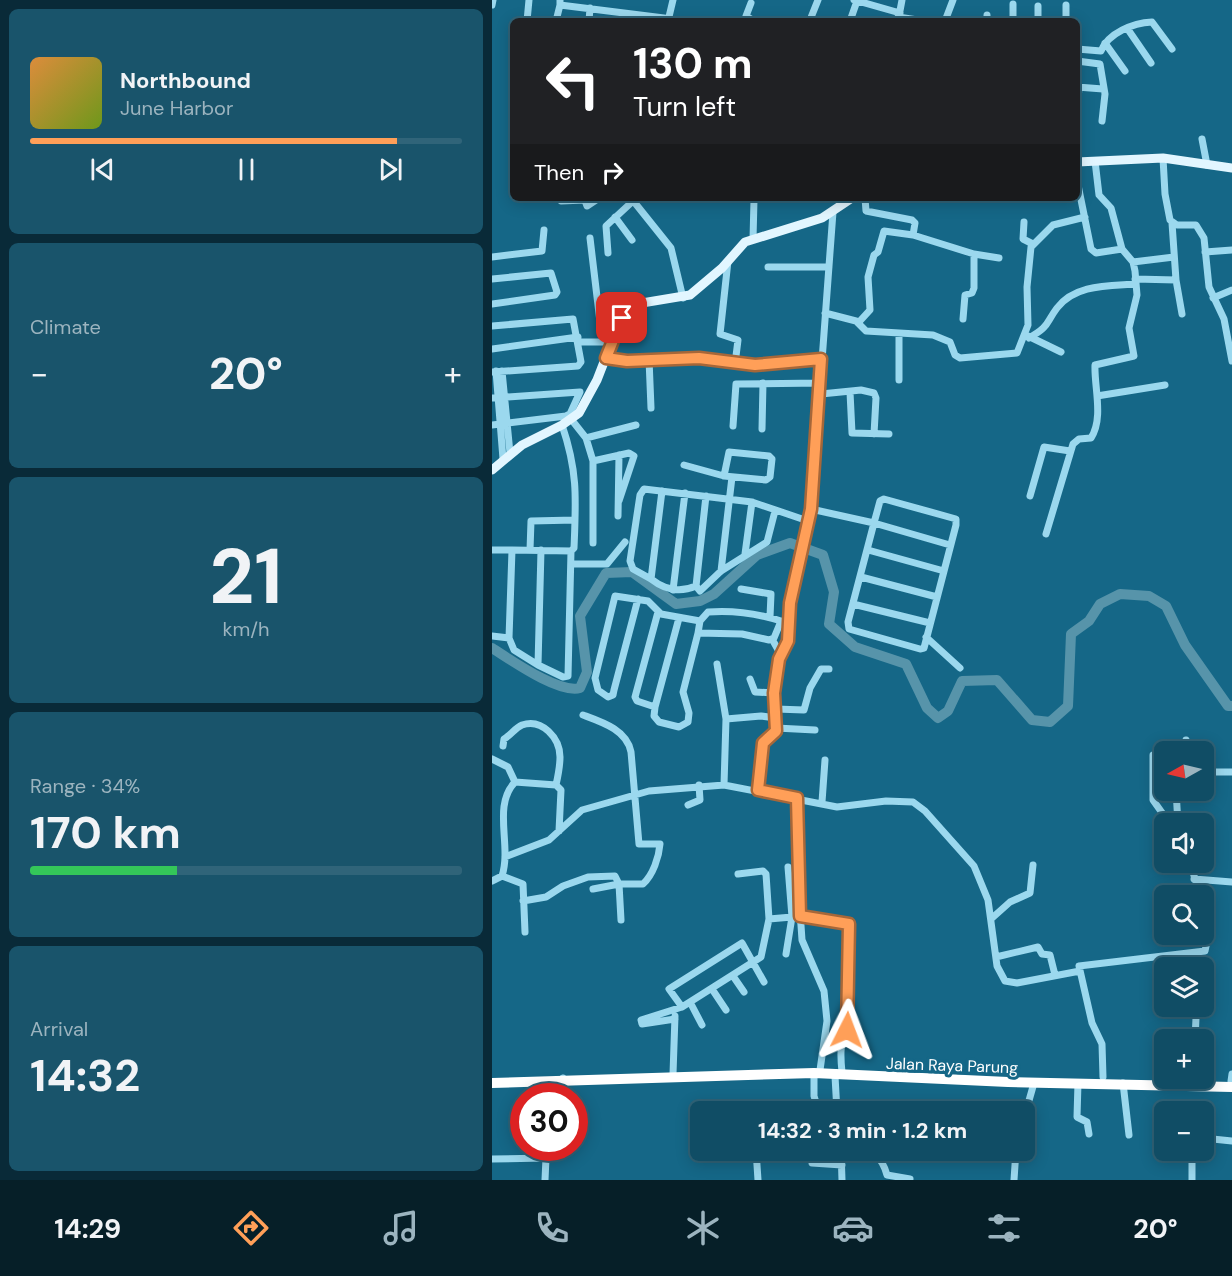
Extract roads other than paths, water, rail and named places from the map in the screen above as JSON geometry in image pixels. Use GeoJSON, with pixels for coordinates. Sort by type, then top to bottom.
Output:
{"type":"FeatureCollection","features":[{"type":"Feature","properties":{"kind":"highway","name":"Jalan Raya Parung"},"geometry":{"type":"LineString","coordinates":[[492,1081],[816,1070]]}},
{"type":"Feature","properties":{"kind":"highway","name":"Jalan Raya Parung"},"geometry":{"type":"LineString","coordinates":[[563,1079],[816,1070],[838,1074],[1078,1083],[1232,1081]]}},
{"type":"Feature","properties":{"kind":"highway","name":"Jalan Raya Parung"},"geometry":{"type":"LineString","coordinates":[[1028,1081],[1103,1077],[1154,1078]]}},
{"type":"Feature","properties":{"kind":"highway","name":"Jalan Raya Parung"},"geometry":{"type":"LineString","coordinates":[[1214,1079],[1232,1081]]}},
{"type":"Feature","properties":{"kind":"main road"},"geometry":{"type":"LineString","coordinates":[[1080,162],[1163,158],[1232,168]]}},
{"type":"Feature","properties":{"kind":"main road"},"geometry":{"type":"LineString","coordinates":[[492,470],[506,456],[539,434],[571,419],[587,402],[616,331],[630,310],[642,303],[683,298],[716,274],[740,247],[753,239],[790,230],[833,212],[848,201]]}},
{"type":"Feature","properties":{"kind":"street"},"geometry":{"type":"LineString","coordinates":[[492,0],[492,5]]}},
{"type":"Feature","properties":{"kind":"street"},"geometry":{"type":"LineString","coordinates":[[527,18],[529,0]]}},
{"type":"Feature","properties":{"kind":"street"},"geometry":{"type":"LineString","coordinates":[[668,18],[673,0]]}},
{"type":"Feature","properties":{"kind":"street"},"geometry":{"type":"LineString","coordinates":[[811,18],[818,0]]}},
{"type":"Feature","properties":{"kind":"street"},"geometry":{"type":"LineString","coordinates":[[851,18],[856,1],[898,17],[902,0]]}},
{"type":"Feature","properties":{"kind":"street"},"geometry":{"type":"LineString","coordinates":[[946,18],[953,0]]}},
{"type":"Feature","properties":{"kind":"street"},"geometry":{"type":"LineString","coordinates":[[557,18],[560,2],[638,18]]}},
{"type":"Feature","properties":{"kind":"street"},"geometry":{"type":"LineString","coordinates":[[749,18],[746,16],[751,3]]}},
{"type":"Feature","properties":{"kind":"street"},"geometry":{"type":"LineString","coordinates":[[1013,4],[1013,18]]}},
{"type":"Feature","properties":{"kind":"street"},"geometry":{"type":"LineString","coordinates":[[1066,5],[1066,18]]}},
{"type":"Feature","properties":{"kind":"street"},"geometry":{"type":"LineString","coordinates":[[1038,6],[1038,18]]}},
{"type":"Feature","properties":{"kind":"street"},"geometry":{"type":"LineString","coordinates":[[589,18],[590,8]]}},
{"type":"Feature","properties":{"kind":"street"},"geometry":{"type":"LineString","coordinates":[[1102,121],[1103,89],[1100,64],[1104,43],[1127,28],[1153,22],[1172,49]]}},
{"type":"Feature","properties":{"kind":"street"},"geometry":{"type":"LineString","coordinates":[[1127,28],[1151,63]]}},
{"type":"Feature","properties":{"kind":"street"},"geometry":{"type":"LineString","coordinates":[[1104,43],[1125,71]]}},
{"type":"Feature","properties":{"kind":"street"},"geometry":{"type":"LineString","coordinates":[[1080,49],[1101,51]]}},
{"type":"Feature","properties":{"kind":"street"},"geometry":{"type":"LineString","coordinates":[[1080,61],[1100,64]]}},
{"type":"Feature","properties":{"kind":"street"},"geometry":{"type":"LineString","coordinates":[[1080,87],[1103,89]]}},
{"type":"Feature","properties":{"kind":"street"},"geometry":{"type":"LineString","coordinates":[[1203,139],[1207,165]]}},
{"type":"Feature","properties":{"kind":"street"},"geometry":{"type":"LineString","coordinates":[[1163,158],[1164,194],[1172,223],[1176,280],[1182,314]]}},
{"type":"Feature","properties":{"kind":"street"},"geometry":{"type":"LineString","coordinates":[[1046,534],[1070,451],[1075,441],[1089,439],[1094,434],[1097,396],[1095,364],[1134,357],[1130,328],[1137,295],[1133,262],[1122,249],[1112,208],[1098,191],[1095,161]]}},
{"type":"Feature","properties":{"kind":"street"},"geometry":{"type":"LineString","coordinates":[[1080,194],[1093,251],[1122,249]]}},
{"type":"Feature","properties":{"kind":"street"},"geometry":{"type":"LineString","coordinates":[[608,253],[606,226],[630,201]]}},
{"type":"Feature","properties":{"kind":"street"},"geometry":{"type":"LineString","coordinates":[[634,201],[671,248],[683,298]]}},
{"type":"Feature","properties":{"kind":"street"},"geometry":{"type":"LineString","coordinates":[[752,201],[753,239]]}},
{"type":"Feature","properties":{"kind":"street"},"geometry":{"type":"LineString","coordinates":[[865,201],[867,211],[914,222],[913,235]]}},
{"type":"Feature","properties":{"kind":"street"},"geometry":{"type":"LineString","coordinates":[[758,790],[763,743],[775,734],[774,693],[781,655],[788,641],[785,621],[811,509],[821,394],[821,359],[829,267],[834,238],[833,212]]}},
{"type":"Feature","properties":{"kind":"street"},"geometry":{"type":"LineString","coordinates":[[615,217],[632,240]]}},
{"type":"Feature","properties":{"kind":"street"},"geometry":{"type":"LineString","coordinates":[[825,313],[859,322],[865,330],[943,338],[950,342],[955,355],[960,358],[1017,352],[1027,336],[1027,287],[1033,244],[1059,223],[1085,217]]}},
{"type":"Feature","properties":{"kind":"street"},"geometry":{"type":"LineString","coordinates":[[1024,222],[1023,239],[1033,244]]}},
{"type":"Feature","properties":{"kind":"street"},"geometry":{"type":"LineString","coordinates":[[1172,223],[1199,226],[1213,298],[1224,319],[1232,361]]}},
{"type":"Feature","properties":{"kind":"street"},"geometry":{"type":"LineString","coordinates":[[492,257],[542,252],[544,230]]}},
{"type":"Feature","properties":{"kind":"street"},"geometry":{"type":"LineString","coordinates":[[859,322],[870,310],[868,278],[884,231],[913,235],[974,254],[999,258]]}},
{"type":"Feature","properties":{"kind":"street"},"geometry":{"type":"LineString","coordinates":[[590,238],[600,322],[603,327],[616,331]]}},
{"type":"Feature","properties":{"kind":"street"},"geometry":{"type":"LineString","coordinates":[[1205,252],[1232,250]]}},
{"type":"Feature","properties":{"kind":"street"},"geometry":{"type":"LineString","coordinates":[[963,319],[965,295],[972,293],[974,288],[974,254]]}},
{"type":"Feature","properties":{"kind":"street"},"geometry":{"type":"LineString","coordinates":[[1133,262],[1174,257]]}},
{"type":"Feature","properties":{"kind":"street"},"geometry":{"type":"LineString","coordinates":[[728,261],[720,334],[738,340],[735,364]]}},
{"type":"Feature","properties":{"kind":"street"},"geometry":{"type":"LineString","coordinates":[[768,267],[791,265],[829,267]]}},
{"type":"Feature","properties":{"kind":"street"},"geometry":{"type":"LineString","coordinates":[[492,279],[551,273],[557,292],[555,295],[492,304]]}},
{"type":"Feature","properties":{"kind":"street"},"geometry":{"type":"LineString","coordinates":[[1027,336],[1047,327],[1059,306],[1073,294],[1085,289],[1135,281],[1176,280]]}},
{"type":"Feature","properties":{"kind":"street"},"geometry":{"type":"LineString","coordinates":[[1213,298],[1232,290]]}},
{"type":"Feature","properties":{"kind":"street"},"geometry":{"type":"LineString","coordinates":[[492,326],[571,319],[578,340],[581,362],[578,366],[497,371],[499,398],[505,424],[506,456]]}},
{"type":"Feature","properties":{"kind":"street"},"geometry":{"type":"LineString","coordinates":[[899,333],[899,380]]}},
{"type":"Feature","properties":{"kind":"street"},"geometry":{"type":"LineString","coordinates":[[1027,336],[1061,352]]}},
{"type":"Feature","properties":{"kind":"street"},"geometry":{"type":"LineString","coordinates":[[492,349],[578,340],[611,342]]}},
{"type":"Feature","properties":{"kind":"street"},"geometry":{"type":"LineString","coordinates":[[606,358],[627,361],[649,358],[699,358],[755,365],[821,359]]}},
{"type":"Feature","properties":{"kind":"street"},"geometry":{"type":"LineString","coordinates":[[649,358],[651,408]]}},
{"type":"Feature","properties":{"kind":"street"},"geometry":{"type":"LineString","coordinates":[[733,426],[734,386],[741,382],[821,383]]}},
{"type":"Feature","properties":{"kind":"street"},"geometry":{"type":"LineString","coordinates":[[762,429],[764,383]]}},
{"type":"Feature","properties":{"kind":"street"},"geometry":{"type":"LineString","coordinates":[[1097,396],[1165,385]]}},
{"type":"Feature","properties":{"kind":"street"},"geometry":{"type":"LineString","coordinates":[[821,394],[867,390],[876,396],[874,434]]}},
{"type":"Feature","properties":{"kind":"street"},"geometry":{"type":"LineString","coordinates":[[492,425],[566,416],[570,414],[579,391],[499,398]]}},
{"type":"Feature","properties":{"kind":"street"},"geometry":{"type":"LineString","coordinates":[[850,392],[851,432],[854,434],[889,434]]}},
{"type":"Feature","properties":{"kind":"street"},"geometry":{"type":"LineString","coordinates":[[571,419],[586,438],[593,461],[593,543]]}},
{"type":"Feature","properties":{"kind":"street"},"geometry":{"type":"LineString","coordinates":[[512,550],[509,638],[514,650],[538,665],[563,677],[568,676],[571,551],[574,548],[575,519],[573,458],[562,425]]}},
{"type":"Feature","properties":{"kind":"street"},"geometry":{"type":"LineString","coordinates":[[586,438],[636,425]]}},
{"type":"Feature","properties":{"kind":"street"},"geometry":{"type":"LineString","coordinates":[[1030,496],[1044,447],[1070,451]]}},
{"type":"Feature","properties":{"kind":"street"},"geometry":{"type":"LineString","coordinates":[[684,465],[728,476],[766,480],[770,477],[772,459],[769,456],[729,452],[728,476],[730,499],[721,571]]}},
{"type":"Feature","properties":{"kind":"street"},"geometry":{"type":"LineString","coordinates":[[593,461],[632,454],[634,460],[619,501]]}},
{"type":"Feature","properties":{"kind":"street"},"geometry":{"type":"LineString","coordinates":[[618,516],[619,455]]}},
{"type":"Feature","properties":{"kind":"street"},"geometry":{"type":"LineString","coordinates":[[696,586],[688,590],[673,590],[633,569],[630,561],[641,491],[644,489],[752,502],[808,521]]}},
{"type":"Feature","properties":{"kind":"street"},"geometry":{"type":"LineString","coordinates":[[651,579],[662,491]]}},
{"type":"Feature","properties":{"kind":"street"},"geometry":{"type":"LineString","coordinates":[[673,590],[685,493]]}},
{"type":"Feature","properties":{"kind":"street"},"geometry":{"type":"LineString","coordinates":[[706,496],[696,586],[699,591],[721,571],[767,542],[775,511]]}},
{"type":"Feature","properties":{"kind":"street"},"geometry":{"type":"LineString","coordinates":[[884,499],[954,518],[956,525],[950,544],[924,648],[920,649],[850,631],[848,622],[880,501],[884,499]]}},
{"type":"Feature","properties":{"kind":"street"},"geometry":{"type":"LineString","coordinates":[[745,554],[752,502]]}},
{"type":"Feature","properties":{"kind":"street"},"geometry":{"type":"LineString","coordinates":[[811,509],[950,544]]}},
{"type":"Feature","properties":{"kind":"street"},"geometry":{"type":"LineString","coordinates":[[530,550],[531,521],[575,519]]}},
{"type":"Feature","properties":{"kind":"street"},"geometry":{"type":"LineString","coordinates":[[571,564],[607,564],[625,542]]}},
{"type":"Feature","properties":{"kind":"street"},"geometry":{"type":"LineString","coordinates":[[492,550],[571,551]]}},
{"type":"Feature","properties":{"kind":"street"},"geometry":{"type":"LineString","coordinates":[[538,665],[541,550]]}},
{"type":"Feature","properties":{"kind":"street"},"geometry":{"type":"LineString","coordinates":[[868,550],[944,571]]}},
{"type":"Feature","properties":{"kind":"street"},"geometry":{"type":"LineString","coordinates":[[861,577],[938,597]]}},
{"type":"Feature","properties":{"kind":"street"},"geometry":{"type":"LineString","coordinates":[[741,589],[771,594],[770,617]]}},
{"type":"Feature","properties":{"kind":"street"},"geometry":{"type":"LineString","coordinates":[[638,599],[613,695],[608,697],[598,690],[595,678],[613,598],[618,596],[638,599],[651,603],[658,612],[699,621]]}},
{"type":"Feature","properties":{"kind":"street"},"geometry":{"type":"LineString","coordinates":[[853,604],[930,623]]}},
{"type":"Feature","properties":{"kind":"street"},"geometry":{"type":"LineString","coordinates":[[654,707],[637,701],[636,697],[658,612]]}},
{"type":"Feature","properties":{"kind":"street"},"geometry":{"type":"LineString","coordinates":[[679,618],[654,707],[654,716],[659,722],[680,727],[687,722],[689,713],[683,692],[699,621],[708,612],[716,612],[755,613],[785,621]]}},
{"type":"Feature","properties":{"kind":"street"},"geometry":{"type":"LineString","coordinates":[[772,639],[785,621]]}},
{"type":"Feature","properties":{"kind":"street"},"geometry":{"type":"LineString","coordinates":[[698,633],[751,634],[772,639],[781,655]]}},
{"type":"Feature","properties":{"kind":"street"},"geometry":{"type":"LineString","coordinates":[[492,636],[509,638]]}},
{"type":"Feature","properties":{"kind":"street"},"geometry":{"type":"LineString","coordinates":[[926,637],[960,668]]}},
{"type":"Feature","properties":{"kind":"street"},"geometry":{"type":"LineString","coordinates":[[717,663],[726,719],[724,785]]}},
{"type":"Feature","properties":{"kind":"street"},"geometry":{"type":"LineString","coordinates":[[776,709],[804,710],[810,688],[821,669],[829,669]]}},
{"type":"Feature","properties":{"kind":"street"},"geometry":{"type":"LineString","coordinates":[[750,679],[755,692],[774,693]]}},
{"type":"Feature","properties":{"kind":"street"},"geometry":{"type":"LineString","coordinates":[[582,715],[615,729],[627,738],[631,752],[639,844],[660,845],[653,869],[644,883],[619,884],[593,889]]}},
{"type":"Feature","properties":{"kind":"street"},"geometry":{"type":"LineString","coordinates":[[726,719],[760,716],[776,718]]}},
{"type":"Feature","properties":{"kind":"street"},"geometry":{"type":"LineString","coordinates":[[503,746],[504,739],[519,726],[532,723],[542,726],[552,736],[559,750],[556,785]]}},
{"type":"Feature","properties":{"kind":"street"},"geometry":{"type":"LineString","coordinates":[[776,728],[815,730]]}},
{"type":"Feature","properties":{"kind":"street"},"geometry":{"type":"LineString","coordinates":[[1153,755],[1153,800],[1162,813]]}},
{"type":"Feature","properties":{"kind":"street"},"geometry":{"type":"LineString","coordinates":[[492,759],[508,767],[515,782]]}},
{"type":"Feature","properties":{"kind":"street"},"geometry":{"type":"LineString","coordinates":[[822,802],[825,760]]}},
{"type":"Feature","properties":{"kind":"street"},"geometry":{"type":"LineString","coordinates":[[1214,772],[1232,772]]}},
{"type":"Feature","properties":{"kind":"street"},"geometry":{"type":"LineString","coordinates":[[515,782],[556,785],[561,790],[559,831]]}},
{"type":"Feature","properties":{"kind":"street"},"geometry":{"type":"LineString","coordinates":[[502,876],[505,858],[495,818],[502,796],[515,782]]}},
{"type":"Feature","properties":{"kind":"street"},"geometry":{"type":"LineString","coordinates":[[688,805],[700,800],[699,785]]}},
{"type":"Feature","properties":{"kind":"street"},"geometry":{"type":"LineString","coordinates":[[505,858],[529,850],[559,831],[582,810],[634,794],[699,785],[724,785],[758,790],[837,807],[886,801],[913,802],[919,805],[974,866],[983,885],[991,919],[999,973],[1011,983],[1080,970]]}},
{"type":"Feature","properties":{"kind":"street"},"geometry":{"type":"LineString","coordinates":[[786,954],[796,916],[797,798]]}},
{"type":"Feature","properties":{"kind":"street"},"geometry":{"type":"LineString","coordinates":[[991,919],[1010,902],[1030,893],[1033,865]]}},
{"type":"Feature","properties":{"kind":"street"},"geometry":{"type":"LineString","coordinates":[[788,867],[804,947],[824,991],[827,1021],[816,1070],[816,1101]]}},
{"type":"Feature","properties":{"kind":"street"},"geometry":{"type":"LineString","coordinates":[[675,1019],[642,1024],[640,1020],[678,1009],[733,976],[761,955],[769,919],[765,872],[738,874]]}},
{"type":"Feature","properties":{"kind":"street"},"geometry":{"type":"LineString","coordinates":[[1193,873],[1196,885]]}},
{"type":"Feature","properties":{"kind":"street"},"geometry":{"type":"LineString","coordinates":[[523,901],[546,897],[563,886],[597,875],[615,876],[619,884],[621,920]]}},
{"type":"Feature","properties":{"kind":"street"},"geometry":{"type":"LineString","coordinates":[[492,881],[502,876]]}},
{"type":"Feature","properties":{"kind":"street"},"geometry":{"type":"LineString","coordinates":[[502,876],[513,882],[522,882],[525,932]]}},
{"type":"Feature","properties":{"kind":"street"},"geometry":{"type":"LineString","coordinates":[[1194,879],[1232,882]]}},
{"type":"Feature","properties":{"kind":"street"},"geometry":{"type":"LineString","coordinates":[[769,919],[796,916],[849,924],[848,1027],[841,1038],[837,1101]]}},
{"type":"Feature","properties":{"kind":"street"},"geometry":{"type":"LineString","coordinates":[[673,1074],[675,1019],[678,1009],[669,989],[742,943],[764,982]]}},
{"type":"Feature","properties":{"kind":"street"},"geometry":{"type":"LineString","coordinates":[[1103,1077],[1102,1044],[1092,1023],[1079,966],[1205,951],[1206,945]]}},
{"type":"Feature","properties":{"kind":"street"},"geometry":{"type":"LineString","coordinates":[[996,957],[1038,947],[1042,954],[1050,955],[1055,975]]}},
{"type":"Feature","properties":{"kind":"street"},"geometry":{"type":"LineString","coordinates":[[733,976],[744,992]]}},
{"type":"Feature","properties":{"kind":"street"},"geometry":{"type":"LineString","coordinates":[[712,989],[726,1010]]}},
{"type":"Feature","properties":{"kind":"street"},"geometry":{"type":"LineString","coordinates":[[690,1002],[702,1025]]}},
{"type":"Feature","properties":{"kind":"street"},"geometry":{"type":"LineString","coordinates":[[1196,1018],[1196,1029]]}},
{"type":"Feature","properties":{"kind":"street"},"geometry":{"type":"LineString","coordinates":[[563,1079],[564,1083]]}},
{"type":"Feature","properties":{"kind":"street"},"geometry":{"type":"LineString","coordinates":[[1026,1101],[1028,1081]]}},
{"type":"Feature","properties":{"kind":"street"},"geometry":{"type":"LineString","coordinates":[[1078,1083],[1077,1117],[1087,1122],[1089,1134]]}},
{"type":"Feature","properties":{"kind":"street"},"geometry":{"type":"LineString","coordinates":[[1123,1083],[1129,1135]]}},
{"type":"Feature","properties":{"kind":"street"},"geometry":{"type":"LineString","coordinates":[[1214,1139],[1232,1141]]}},
{"type":"Feature","properties":{"kind":"street"},"geometry":{"type":"LineString","coordinates":[[492,1159],[510,1159]]}},
{"type":"Feature","properties":{"kind":"street"},"geometry":{"type":"LineString","coordinates":[[545,1180],[546,1161]]}},
{"type":"Feature","properties":{"kind":"street"},"geometry":{"type":"LineString","coordinates":[[757,1161],[758,1180]]}},
{"type":"Feature","properties":{"kind":"street"},"geometry":{"type":"LineString","coordinates":[[812,1163],[824,1161]]}},
{"type":"Feature","properties":{"kind":"street"},"geometry":{"type":"LineString","coordinates":[[842,1161],[842,1180]]}},
{"type":"Feature","properties":{"kind":"street"},"geometry":{"type":"LineString","coordinates":[[884,1161],[888,1175],[910,1179]]}},
{"type":"Feature","properties":{"kind":"street"},"geometry":{"type":"LineString","coordinates":[[1014,1180],[1015,1161]]}},
{"type":"Feature","properties":{"kind":"street"},"geometry":{"type":"LineString","coordinates":[[1192,1161],[1192,1180]]}},
{"type":"Feature","properties":{"kind":"waterway"},"geometry":{"type":"LineString","coordinates":[[492,648],[548,681],[560,686],[580,688],[587,672],[580,616],[606,573],[632,572],[676,604],[700,601],[714,594],[757,555],[790,543],[823,555],[834,592],[829,624],[855,647],[906,664],[927,708],[938,718],[948,711],[962,681],[997,680],[1032,720],[1050,722],[1068,706],[1071,634],[1089,621],[1100,604],[1120,594],[1149,596],[1166,606],[1185,645],[1228,706],[1232,706]]}}]}
